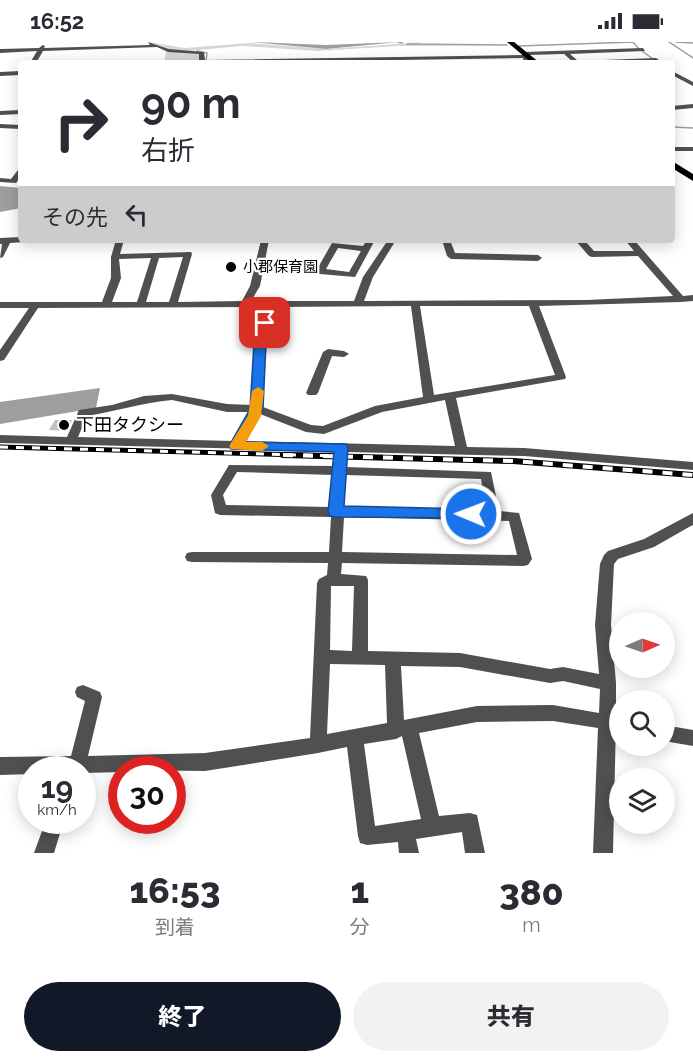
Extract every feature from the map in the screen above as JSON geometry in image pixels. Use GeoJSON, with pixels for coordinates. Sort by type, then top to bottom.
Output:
{"type":"FeatureCollection","features":[{"type":"Feature","properties":{"kind":"highway"},"geometry":{"type":"LineString","coordinates":[[510,42],[526,58]]}},
{"type":"Feature","properties":{"kind":"highway"},"geometry":{"type":"LineString","coordinates":[[675,168],[693,177]]}},
{"type":"Feature","properties":{"kind":"street"},"geometry":{"type":"LineString","coordinates":[[35,60],[45,42]]}},
{"type":"Feature","properties":{"kind":"street"},"geometry":{"type":"LineString","coordinates":[[146,42],[168,50],[202,53],[202,60]]}},
{"type":"Feature","properties":{"kind":"street"},"geometry":{"type":"LineString","coordinates":[[636,42],[655,60]]}},
{"type":"Feature","properties":{"kind":"street"},"geometry":{"type":"LineString","coordinates":[[0,51],[156,46]]}},
{"type":"Feature","properties":{"kind":"street"},"geometry":{"type":"LineString","coordinates":[[396,60],[526,58],[566,53],[643,50]]}},
{"type":"Feature","properties":{"kind":"street"},"geometry":{"type":"LineString","coordinates":[[566,53],[574,60]]}},
{"type":"Feature","properties":{"kind":"street"},"geometry":{"type":"LineString","coordinates":[[0,74],[18,73]]}},
{"type":"Feature","properties":{"kind":"street"},"geometry":{"type":"LineString","coordinates":[[675,75],[693,84]]}},
{"type":"Feature","properties":{"kind":"street"},"geometry":{"type":"LineString","coordinates":[[675,108],[693,106]]}},
{"type":"Feature","properties":{"kind":"street"},"geometry":{"type":"LineString","coordinates":[[0,113],[18,112]]}},
{"type":"Feature","properties":{"kind":"street"},"geometry":{"type":"LineString","coordinates":[[0,126],[18,127]]}},
{"type":"Feature","properties":{"kind":"street"},"geometry":{"type":"LineString","coordinates":[[675,149],[693,149]]}},
{"type":"Feature","properties":{"kind":"street"},"geometry":{"type":"LineString","coordinates":[[0,180],[13,180],[18,175]]}},
{"type":"Feature","properties":{"kind":"street"},"geometry":{"type":"LineString","coordinates":[[0,255],[6,246],[3,241],[18,240]]}},
{"type":"Feature","properties":{"kind":"street"},"geometry":{"type":"LineString","coordinates":[[106,304],[116,278],[115,257],[119,243]]}},
{"type":"Feature","properties":{"kind":"street"},"geometry":{"type":"LineString","coordinates":[[245,304],[255,286],[264,243]]}},
{"type":"Feature","properties":{"kind":"street"},"geometry":{"type":"LineString","coordinates":[[358,304],[368,278],[390,243]]}},
{"type":"Feature","properties":{"kind":"street"},"geometry":{"type":"LineString","coordinates":[[447,243],[451,256],[538,258]]}},
{"type":"Feature","properties":{"kind":"street"},"geometry":{"type":"LineString","coordinates":[[582,243],[592,254],[640,253]]}},
{"type":"Feature","properties":{"kind":"street"},"geometry":{"type":"LineString","coordinates":[[632,243],[688,300]]}},
{"type":"Feature","properties":{"kind":"street"},"geometry":{"type":"LineString","coordinates":[[368,244],[352,275],[320,271],[335,245],[368,244]]}},
{"type":"Feature","properties":{"kind":"street"},"geometry":{"type":"LineString","coordinates":[[115,257],[188,254],[173,303]]}},
{"type":"Feature","properties":{"kind":"street"},"geometry":{"type":"LineString","coordinates":[[141,304],[156,255]]}},
{"type":"Feature","properties":{"kind":"street"},"geometry":{"type":"LineString","coordinates":[[0,305],[533,303],[688,300]]}},
{"type":"Feature","properties":{"kind":"street"},"geometry":{"type":"LineString","coordinates":[[415,303],[429,399]]}},
{"type":"Feature","properties":{"kind":"street"},"geometry":{"type":"LineString","coordinates":[[71,440],[83,413],[113,408],[144,399],[172,397],[227,408],[257,409],[310,429],[324,430],[380,410],[429,399],[561,377],[533,303]]}},
{"type":"Feature","properties":{"kind":"street"},"geometry":{"type":"LineString","coordinates":[[0,358],[36,304]]}},
{"type":"Feature","properties":{"kind":"street"},"geometry":{"type":"LineString","coordinates":[[236,446],[257,409],[260,343],[270,304]]}},
{"type":"Feature","properties":{"kind":"street"},"geometry":{"type":"LineString","coordinates":[[312,393],[328,352],[344,354]]}},
{"type":"Feature","properties":{"kind":"street"},"geometry":{"type":"LineString","coordinates":[[450,396],[462,451]]}},
{"type":"Feature","properties":{"kind":"street"},"geometry":{"type":"LineString","coordinates":[[0,438],[524,452],[693,466]]}},
{"type":"Feature","properties":{"kind":"street"},"geometry":{"type":"LineString","coordinates":[[334,579],[341,448]]}},
{"type":"Feature","properties":{"kind":"street"},"geometry":{"type":"LineString","coordinates":[[192,557],[334,556],[523,561],[516,517],[220,510],[217,495],[233,468],[487,474],[493,515]]}},
{"type":"Feature","properties":{"kind":"street"},"geometry":{"type":"LineString","coordinates":[[609,693],[603,625],[609,558],[643,547],[693,518]]}},
{"type":"Feature","properties":{"kind":"street"},"geometry":{"type":"LineString","coordinates":[[318,745],[324,583],[334,579],[361,580],[360,657]]}},
{"type":"Feature","properties":{"kind":"street"},"geometry":{"type":"LineString","coordinates":[[322,657],[460,660],[550,675],[563,674],[608,683]]}},
{"type":"Feature","properties":{"kind":"street"},"geometry":{"type":"LineString","coordinates":[[393,659],[403,730],[432,826]]}},
{"type":"Feature","properties":{"kind":"street"},"geometry":{"type":"LineString","coordinates":[[80,756],[94,697],[83,692]]}},
{"type":"Feature","properties":{"kind":"street"},"geometry":{"type":"LineString","coordinates":[[96,766],[205,762],[318,745],[477,714],[553,713],[609,722]]}},
{"type":"Feature","properties":{"kind":"street"},"geometry":{"type":"LineString","coordinates":[[675,735],[693,738]]}},
{"type":"Feature","properties":{"kind":"street"},"geometry":{"type":"LineString","coordinates":[[355,738],[367,836],[470,822],[475,853]]}},
{"type":"Feature","properties":{"kind":"street"},"geometry":{"type":"LineString","coordinates":[[603,853],[610,756]]}},
{"type":"Feature","properties":{"kind":"street"},"geometry":{"type":"LineString","coordinates":[[0,766],[18,766]]}},
{"type":"Feature","properties":{"kind":"street"},"geometry":{"type":"LineString","coordinates":[[406,832],[409,853]]}},
{"type":"Feature","properties":{"kind":"street"},"geometry":{"type":"LineString","coordinates":[[44,853],[50,834]]}},
{"type":"Feature","properties":{"kind":"shaded area"},"geometry":{"type":"Polygon","coordinates":[[[149,42],[185,48],[249,43],[327,49],[423,42],[413,45],[508,46],[398,46],[318,51],[242,46],[188,51],[170,49],[149,42]]]}},
{"type":"Feature","properties":{"kind":"shaded area"},"geometry":{"type":"Polygon","coordinates":[[[166,51],[200,54],[199,60],[164,60],[166,51]]]}},
{"type":"Feature","properties":{"kind":"shaded area"},"geometry":{"type":"Polygon","coordinates":[[[0,186],[18,188],[18,209],[0,212],[0,186]]]}},
{"type":"Feature","properties":{"kind":"shaded area"},"geometry":{"type":"Polygon","coordinates":[[[100,388],[96,408],[0,424],[0,402],[100,388]]]}},
{"type":"Feature","properties":{"kind":"building","name":"下田タクシー"},"geometry":{"type":"Polygon","coordinates":[[[55,420],[72,420],[67,431],[49,430],[55,420]]]}},
{"type":"Feature","properties":{"kind":"waterway"},"geometry":{"type":"LineString","coordinates":[[254,42],[326,47],[396,42]]}},
{"type":"Feature","properties":{"kind":"waterway"},"geometry":{"type":"LineString","coordinates":[[398,42],[402,43]]}},
{"type":"Feature","properties":{"kind":"waterway"},"geometry":{"type":"LineString","coordinates":[[519,46],[633,42],[640,50]]}},
{"type":"Feature","properties":{"kind":"waterway"},"geometry":{"type":"LineString","coordinates":[[669,42],[693,58]]}},
{"type":"Feature","properties":{"kind":"waterway"},"geometry":{"type":"LineString","coordinates":[[676,42],[693,43]]}},
{"type":"Feature","properties":{"kind":"waterway"},"geometry":{"type":"LineString","coordinates":[[407,44],[507,45]]}},
{"type":"Feature","properties":{"kind":"waterway"},"geometry":{"type":"LineString","coordinates":[[197,51],[207,53],[206,60]]}},
{"type":"Feature","properties":{"kind":"waterway"},"geometry":{"type":"LineString","coordinates":[[642,51],[653,59],[651,60]]}},
{"type":"Feature","properties":{"kind":"waterway"},"geometry":{"type":"LineString","coordinates":[[675,127],[693,128]]}},
{"type":"Feature","properties":{"kind":"railway"},"geometry":{"type":"LineString","coordinates":[[0,447],[338,456]]}},
{"type":"Feature","properties":{"kind":"railway"},"geometry":{"type":"LineString","coordinates":[[283,455],[513,461],[693,475]]}},
{"type":"Feature","properties":{"kind":"slow traffic"},"geometry":{"type":"LineString","coordinates":[[258,391],[255,416],[236,446],[262,446]]}},
{"type":"Feature","properties":{"kind":"place","name":"小郡保育園"},"geometry":{"type":"Point","coordinates":[231,267]}},
{"type":"Feature","properties":{"kind":"place","name":"下田タクシー"},"geometry":{"type":"Point","coordinates":[64,425]}},
{"type":"Feature","properties":{"kind":"route"},"geometry":{"type":"LineString","coordinates":[[265,323],[260,343],[257,409],[236,446],[341,448],[336,512],[471,514]]}}]}
